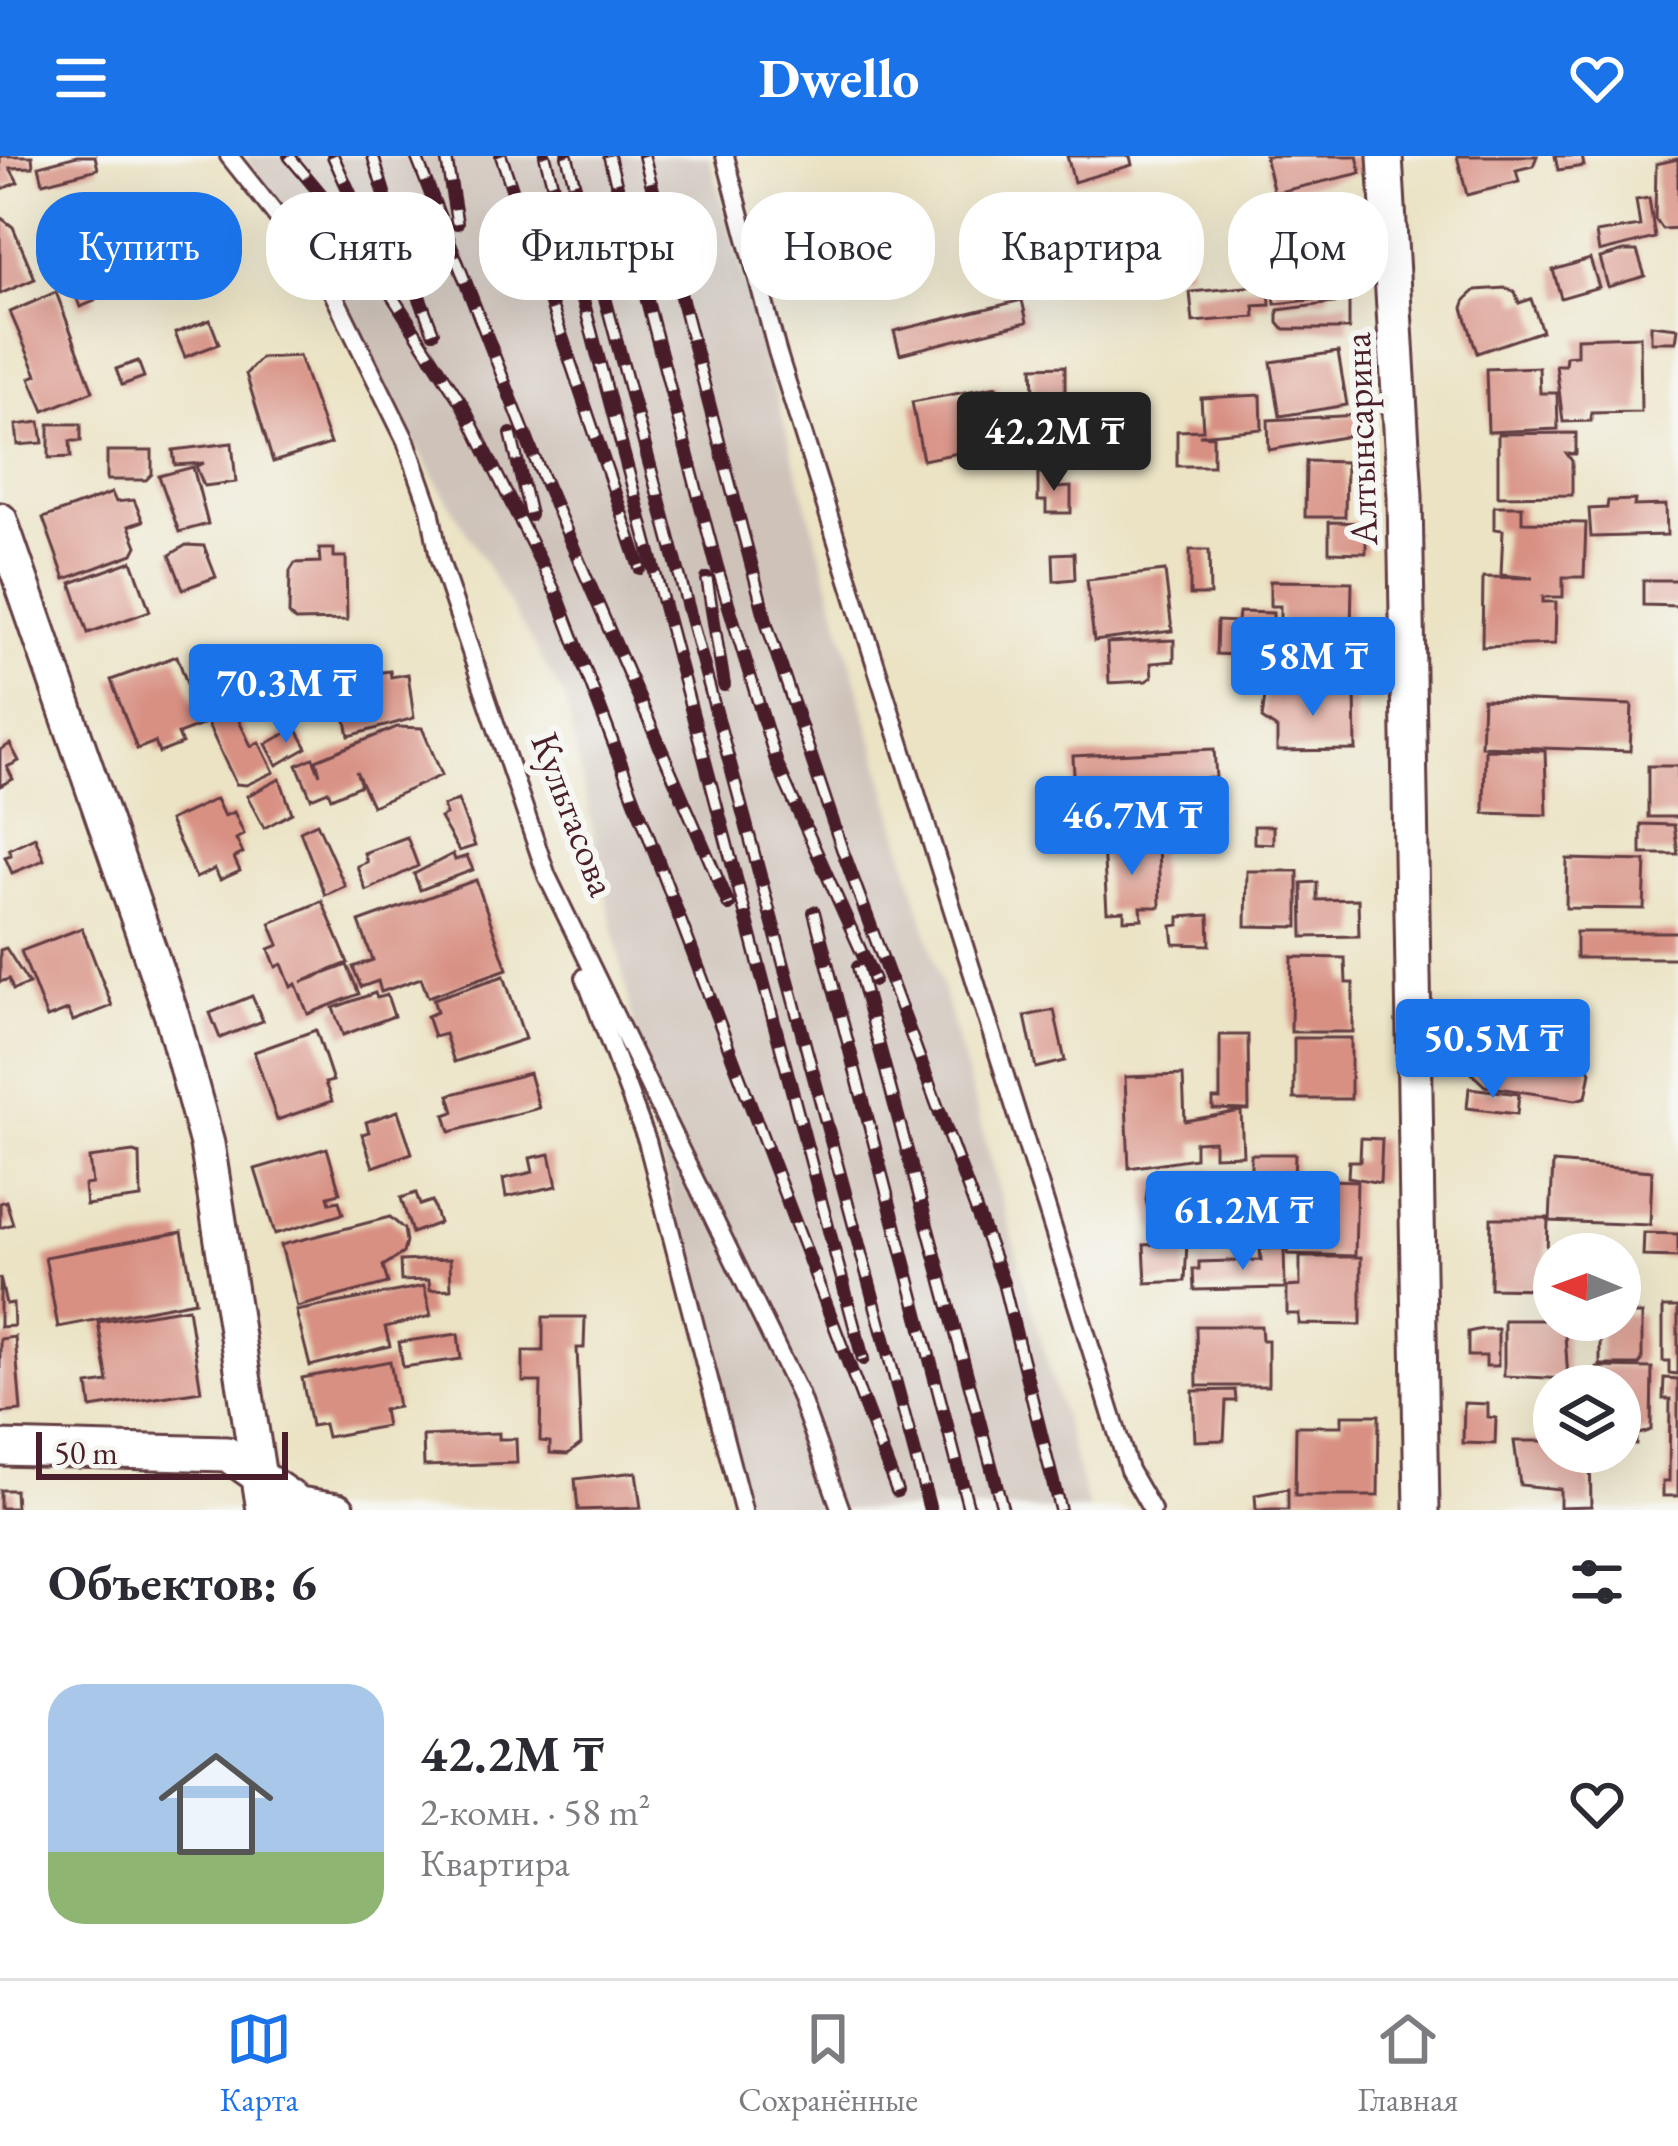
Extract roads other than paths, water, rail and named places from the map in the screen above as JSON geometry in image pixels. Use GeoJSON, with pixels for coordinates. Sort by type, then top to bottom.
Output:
{"type":"FeatureCollection","features":[{"type":"Feature","properties":{"kind":"street","name":"Алтынсарина"},"geometry":{"type":"LineString","coordinates":[[1385,156],[1405,496],[1422,1510]]}},
{"type":"Feature","properties":{"kind":"street"},"geometry":{"type":"LineString","coordinates":[[0,520],[173,1019],[207,1144],[264,1510]]}},
{"type":"Feature","properties":{"kind":"street"},"geometry":{"type":"LineString","coordinates":[[0,1448],[227,1454],[298,1504],[338,1510]]}},
{"type":"Feature","properties":{"kind":"lane","name":"Культасова"},"geometry":{"type":"LineString","coordinates":[[229,156],[325,277],[406,440],[430,508],[439,559],[547,876],[799,1394],[841,1510]]}},
{"type":"Feature","properties":{"kind":"lane"},"geometry":{"type":"LineString","coordinates":[[725,156],[777,351],[1064,1264],[1129,1469],[1152,1510]]}},
{"type":"Feature","properties":{"kind":"lane"},"geometry":{"type":"LineString","coordinates":[[547,876],[647,1141],[743,1510]]}},
{"type":"Feature","properties":{"kind":"railway"},"geometry":{"type":"LineString","coordinates":[[289,156],[345,223],[463,406],[557,595],[897,1491]]}},
{"type":"Feature","properties":{"kind":"railway"},"geometry":{"type":"LineString","coordinates":[[333,156],[349,192]]}},
{"type":"Feature","properties":{"kind":"railway"},"geometry":{"type":"LineString","coordinates":[[373,156],[401,250],[433,332]]}},
{"type":"Feature","properties":{"kind":"railway"},"geometry":{"type":"LineString","coordinates":[[416,156],[534,457],[729,905]]}},
{"type":"Feature","properties":{"kind":"railway"},"geometry":{"type":"LineString","coordinates":[[446,156],[457,223]]}},
{"type":"Feature","properties":{"kind":"railway"},"geometry":{"type":"LineString","coordinates":[[501,156],[640,568]]}},
{"type":"Feature","properties":{"kind":"railway"},"geometry":{"type":"LineString","coordinates":[[545,156],[863,1359]]}},
{"type":"Feature","properties":{"kind":"railway"},"geometry":{"type":"LineString","coordinates":[[567,156],[930,1510]]}},
{"type":"Feature","properties":{"kind":"railway"},"geometry":{"type":"LineString","coordinates":[[609,156],[717,567],[777,764],[874,980]]}},
{"type":"Feature","properties":{"kind":"railway"},"geometry":{"type":"LineString","coordinates":[[644,156],[768,628],[842,849],[1003,1283],[1060,1510]]}},
{"type":"Feature","properties":{"kind":"railway"},"geometry":{"type":"LineString","coordinates":[[511,434],[530,515]]}},
{"type":"Feature","properties":{"kind":"railway"},"geometry":{"type":"LineString","coordinates":[[707,579],[724,685]]}},
{"type":"Feature","properties":{"kind":"railway"},"geometry":{"type":"LineString","coordinates":[[814,912],[969,1510]]}},
{"type":"Feature","properties":{"kind":"railway"},"geometry":{"type":"LineString","coordinates":[[858,967],[1003,1510]]}}]}
